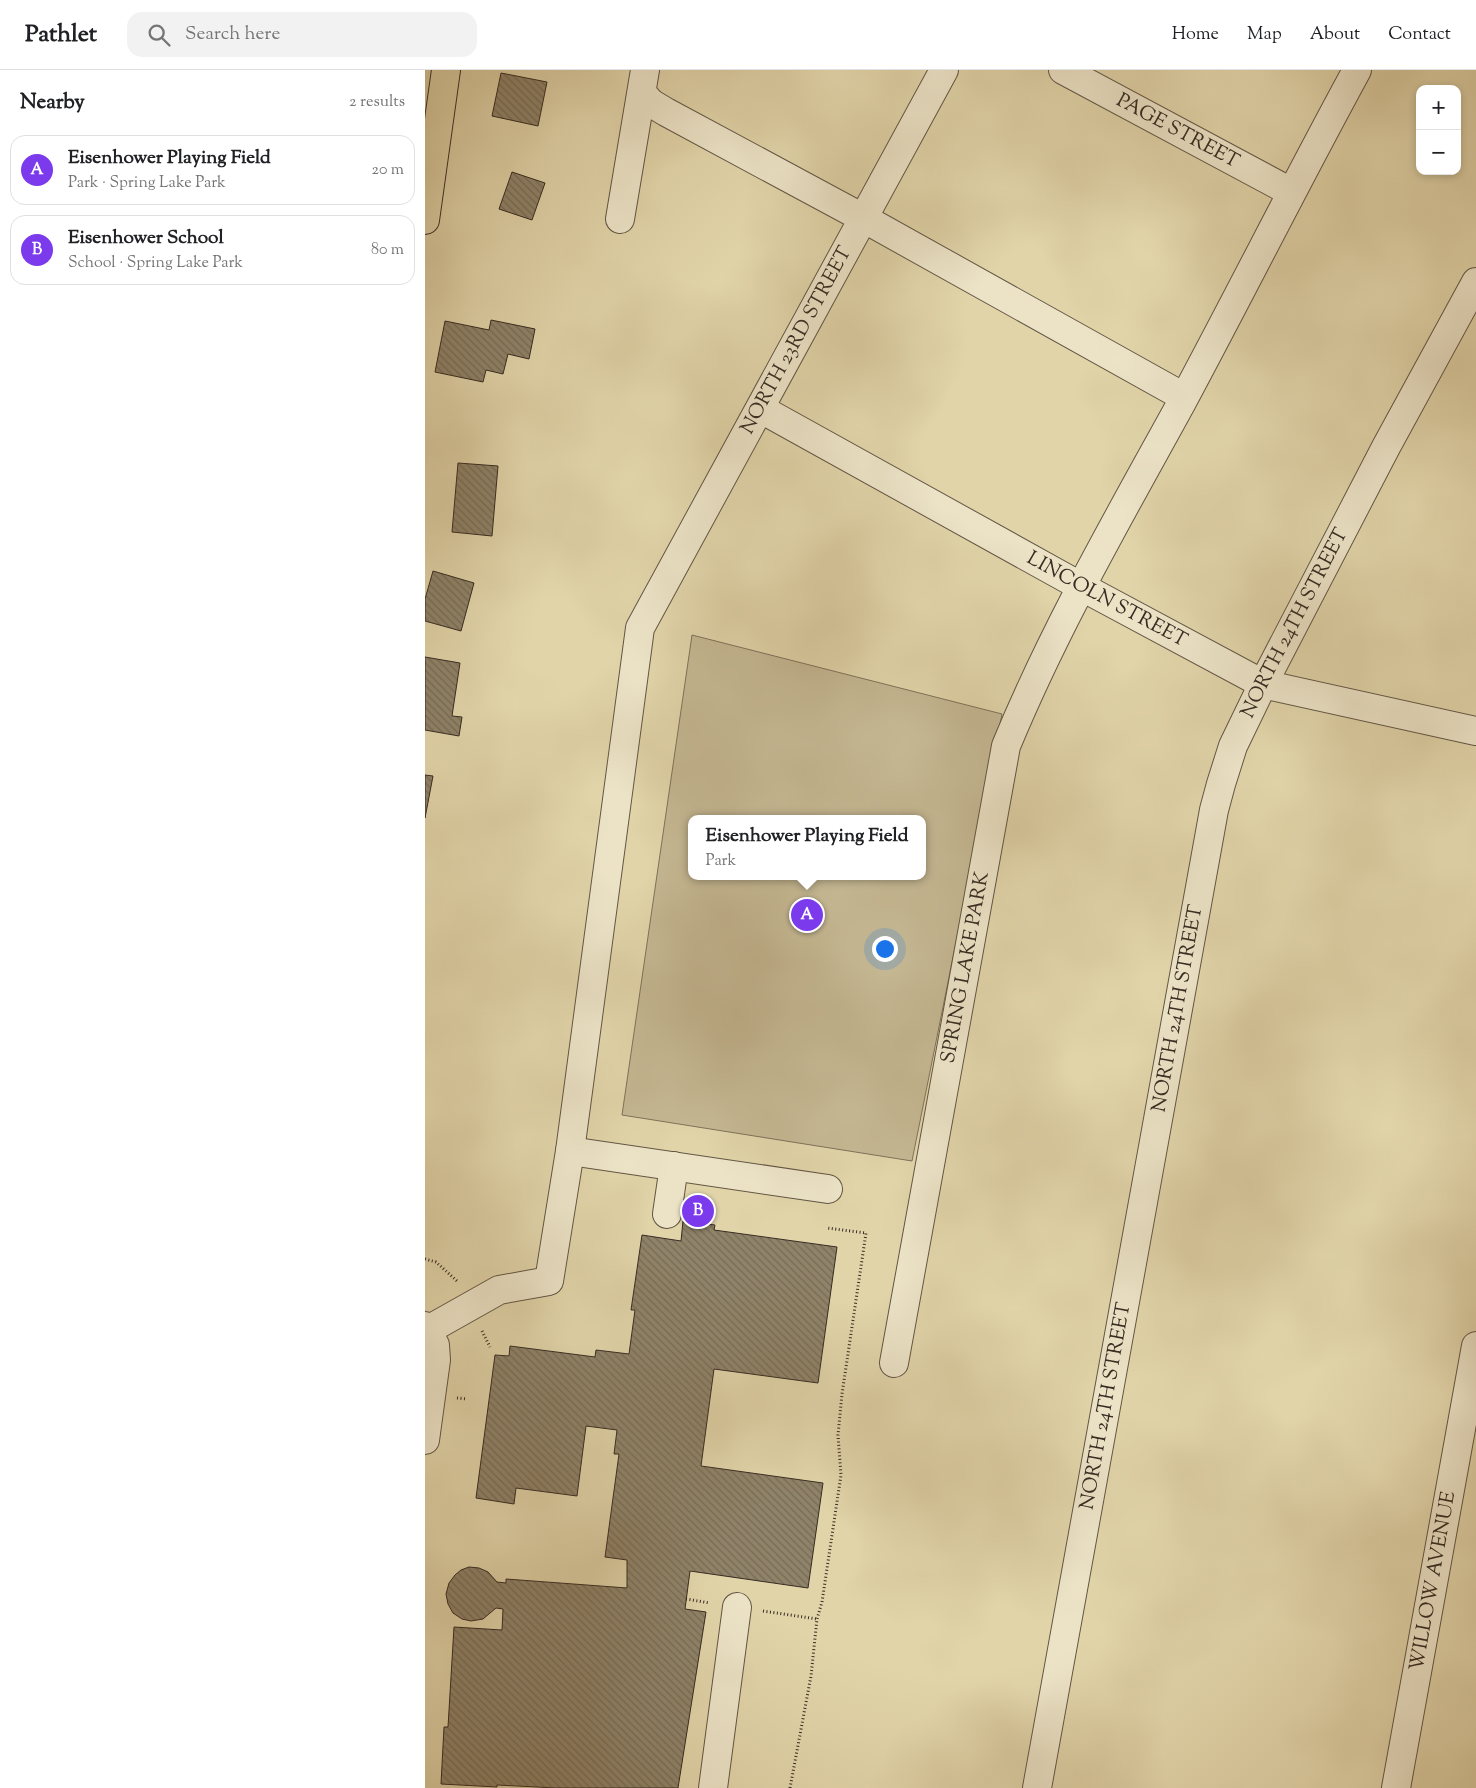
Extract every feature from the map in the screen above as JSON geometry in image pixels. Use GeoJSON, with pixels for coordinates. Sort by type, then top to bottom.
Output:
{"type":"FeatureCollection","features":[{"type":"Feature","properties":{"kind":"main road"},"geometry":{"type":"LineString","coordinates":[[425,220],[429,166],[446,70]]}},
{"type":"Feature","properties":{"kind":"street","name":"NORTH 23RD STREET"},"geometry":{"type":"LineString","coordinates":[[427,1328],[499,1290],[549,1281],[570,1150],[640,628],[944,70]]}},
{"type":"Feature","properties":{"kind":"street","name":"PAGE STREET"},"geometry":{"type":"LineString","coordinates":[[1063,70],[1291,192]]}},
{"type":"Feature","properties":{"kind":"street","name":"SPRING LAKE PARK"},"geometry":{"type":"LineString","coordinates":[[894,1363],[1006,746],[1018,717],[1082,586],[1357,70]]}},
{"type":"Feature","properties":{"kind":"street"},"geometry":{"type":"LineString","coordinates":[[644,82],[651,103],[666,112],[863,218],[1184,397]]}},
{"type":"Feature","properties":{"kind":"street"},"geometry":{"type":"LineString","coordinates":[[620,219],[644,82]]}},
{"type":"Feature","properties":{"kind":"street","name":"NORTH 24TH STREET"},"geometry":{"type":"LineString","coordinates":[[1037,1788],[1221,784],[1233,746],[1263,684],[1386,448],[1476,282]]}},
{"type":"Feature","properties":{"kind":"street","name":"LINCOLN STREET"},"geometry":{"type":"LineString","coordinates":[[761,408],[1263,684],[1476,731]]}},
{"type":"Feature","properties":{"kind":"street"},"geometry":{"type":"LineString","coordinates":[[570,1150],[828,1189]]}},
{"type":"Feature","properties":{"kind":"street"},"geometry":{"type":"LineString","coordinates":[[667,1214],[674,1166]]}},
{"type":"Feature","properties":{"kind":"street"},"geometry":{"type":"LineString","coordinates":[[425,1440],[436,1360],[435,1345],[427,1328]]}},
{"type":"Feature","properties":{"kind":"street","name":"WILLOW AVENUE"},"geometry":{"type":"LineString","coordinates":[[1397,1788],[1476,1346]]}},
{"type":"Feature","properties":{"kind":"street"},"geometry":{"type":"LineString","coordinates":[[713,1788],[737,1607]]}},
{"type":"Feature","properties":{"kind":"path"},"geometry":{"type":"LineString","coordinates":[[702,1220],[704,1203]]}},
{"type":"Feature","properties":{"kind":"path"},"geometry":{"type":"LineString","coordinates":[[790,1788],[811,1676],[817,1619],[822,1602],[841,1475],[838,1435],[842,1394],[866,1233],[827,1228]]}},
{"type":"Feature","properties":{"kind":"shaded area"},"geometry":{"type":"Polygon","coordinates":[[[692,635],[1002,714],[912,1161],[622,1115],[692,635]]]}},
{"type":"Feature","properties":{"kind":"building"},"geometry":{"type":"Polygon","coordinates":[[[501,73],[547,82],[538,126],[492,116],[501,73]]]}},
{"type":"Feature","properties":{"kind":"building"},"geometry":{"type":"Polygon","coordinates":[[[512,172],[545,183],[532,220],[499,209],[512,172]]]}},
{"type":"Feature","properties":{"kind":"building"},"geometry":{"type":"Polygon","coordinates":[[[491,320],[535,329],[529,359],[508,354],[503,374],[486,370],[483,382],[435,372],[445,321],[489,330],[491,320]]]}},
{"type":"Feature","properties":{"kind":"building"},"geometry":{"type":"Polygon","coordinates":[[[458,463],[498,466],[492,536],[452,532],[458,463]]]}},
{"type":"Feature","properties":{"kind":"building"},"geometry":{"type":"Polygon","coordinates":[[[433,571],[474,583],[461,631],[425,621],[425,599],[433,571]]]}},
{"type":"Feature","properties":{"kind":"building"},"geometry":{"type":"Polygon","coordinates":[[[425,657],[460,663],[452,716],[462,717],[459,736],[425,730],[425,657]]]}},
{"type":"Feature","properties":{"kind":"building"},"geometry":{"type":"Polygon","coordinates":[[[425,775],[433,776],[425,818],[425,775]]]}},
{"type":"Feature","properties":{"kind":"building"},"geometry":{"type":"Polygon","coordinates":[[[683,1221],[715,1225],[714,1230],[837,1247],[818,1383],[714,1369],[701,1466],[823,1483],[808,1588],[690,1571],[685,1609],[706,1612],[678,1788],[556,1788],[441,1784],[444,1727],[448,1727],[454,1627],[502,1630],[503,1609],[496,1608],[483,1619],[471,1621],[462,1619],[453,1613],[448,1604],[446,1594],[449,1583],[455,1575],[469,1567],[479,1568],[488,1572],[497,1582],[506,1583],[506,1579],[627,1588],[627,1560],[605,1557],[619,1454],[614,1454],[617,1430],[586,1426],[577,1496],[516,1488],[514,1504],[476,1498],[495,1355],[509,1356],[510,1346],[595,1357],[596,1350],[629,1354],[635,1310],[631,1310],[642,1235],[681,1241],[683,1221]]]}},
{"type":"Feature","properties":{"kind":"place","name":"Eisenhower Playing Field"},"geometry":{"type":"Point","coordinates":[807,915]}},
{"type":"Feature","properties":{"kind":"place","name":"Eisenhower School"},"geometry":{"type":"Point","coordinates":[698,1211]}}]}
